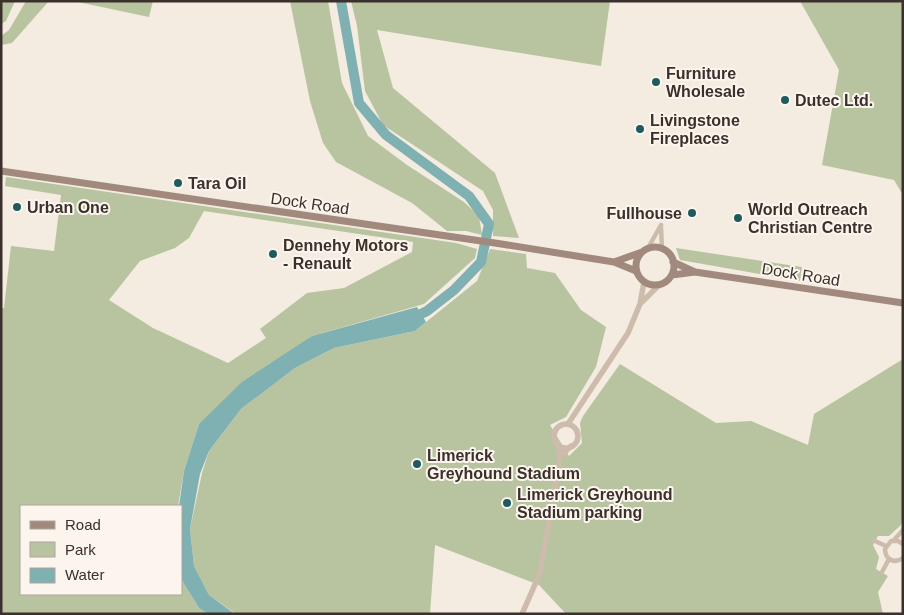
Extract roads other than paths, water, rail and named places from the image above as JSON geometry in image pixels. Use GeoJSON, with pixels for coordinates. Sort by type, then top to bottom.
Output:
{"type":"FeatureCollection","features":[{"type":"Feature","properties":{"kind":"main road","name":"Dock Road"},"geometry":{"type":"LineString","coordinates":[[1,171],[494,243],[614,262],[636,271]]}},
{"type":"Feature","properties":{"kind":"main road"},"geometry":{"type":"LineString","coordinates":[[655,247],[662,249],[669,254],[673,262],[672,275],[659,285],[651,285],[644,282],[636,271],[636,261],[645,250],[655,247]]}},
{"type":"Feature","properties":{"kind":"main road","name":"Dock Road"},"geometry":{"type":"LineString","coordinates":[[614,262],[645,250]]}},
{"type":"Feature","properties":{"kind":"main road","name":"Dock Road"},"geometry":{"type":"LineString","coordinates":[[673,262],[695,272],[903,304]]}},
{"type":"Feature","properties":{"kind":"main road","name":"Dock Road"},"geometry":{"type":"LineString","coordinates":[[672,275],[695,272]]}},
{"type":"Feature","properties":{"kind":"street"},"geometry":{"type":"LineString","coordinates":[[645,250],[661,226],[662,249]]}},
{"type":"Feature","properties":{"kind":"street"},"geometry":{"type":"LineString","coordinates":[[568,424],[628,332],[640,304],[644,282]]}},
{"type":"Feature","properties":{"kind":"street"},"geometry":{"type":"LineString","coordinates":[[640,304],[659,285]]}},
{"type":"Feature","properties":{"kind":"street"},"geometry":{"type":"LineString","coordinates":[[560,457],[576,442],[578,437],[575,428],[576,412]]}},
{"type":"Feature","properties":{"kind":"street"},"geometry":{"type":"LineString","coordinates":[[522,614],[540,572],[560,457],[558,444],[555,439],[556,431],[561,425],[568,424],[575,428]]}},
{"type":"Feature","properties":{"kind":"street"},"geometry":{"type":"LineString","coordinates":[[558,444],[564,447],[571,446]]}},
{"type":"Feature","properties":{"kind":"street"},"geometry":{"type":"LineString","coordinates":[[903,530],[886,546],[885,553],[888,559],[895,561],[903,558]]}},
{"type":"Feature","properties":{"kind":"street"},"geometry":{"type":"LineString","coordinates":[[894,540],[903,544]]}},
{"type":"Feature","properties":{"kind":"street"},"geometry":{"type":"LineString","coordinates":[[875,541],[886,546]]}},
{"type":"Feature","properties":{"kind":"street"},"geometry":{"type":"LineString","coordinates":[[882,572],[888,559]]}},
{"type":"Feature","properties":{"kind":"water"},"geometry":{"type":"Polygon","coordinates":[[[417,307],[426,322],[415,331],[334,348],[295,368],[241,409],[209,451],[200,474],[190,529],[194,566],[209,595],[235,614],[208,614],[199,608],[182,581],[182,505],[179,505],[184,471],[199,424],[242,382],[312,336],[417,307]]]}},
{"type":"Feature","properties":{"kind":"waterway"},"geometry":{"type":"LineString","coordinates":[[341,1],[359,103],[386,135],[469,196],[489,224],[481,262],[454,290],[427,311],[409,320]]}},
{"type":"Feature","properties":{"kind":"place","name":"Furniture Wholesale"},"geometry":{"type":"Point","coordinates":[656,82]}},
{"type":"Feature","properties":{"kind":"place","name":"Dutec Ltd."},"geometry":{"type":"Point","coordinates":[785,100]}},
{"type":"Feature","properties":{"kind":"place","name":"Livingstone Fireplaces"},"geometry":{"type":"Point","coordinates":[640,129]}},
{"type":"Feature","properties":{"kind":"place","name":"Tara Oil"},"geometry":{"type":"Point","coordinates":[178,183]}},
{"type":"Feature","properties":{"kind":"place","name":"Urban One"},"geometry":{"type":"Point","coordinates":[17,207]}},
{"type":"Feature","properties":{"kind":"place","name":"Fullhouse"},"geometry":{"type":"Point","coordinates":[692,213]}},
{"type":"Feature","properties":{"kind":"place","name":"World Outreach Christian Centre"},"geometry":{"type":"Point","coordinates":[738,218]}},
{"type":"Feature","properties":{"kind":"place","name":"Dennehy Motors - Renault"},"geometry":{"type":"Point","coordinates":[273,254]}},
{"type":"Feature","properties":{"kind":"place","name":"Limerick Greyhound Stadium"},"geometry":{"type":"Point","coordinates":[417,464]}},
{"type":"Feature","properties":{"kind":"place","name":"Limerick Greyhound Stadium parking"},"geometry":{"type":"Point","coordinates":[507,503]}}]}
